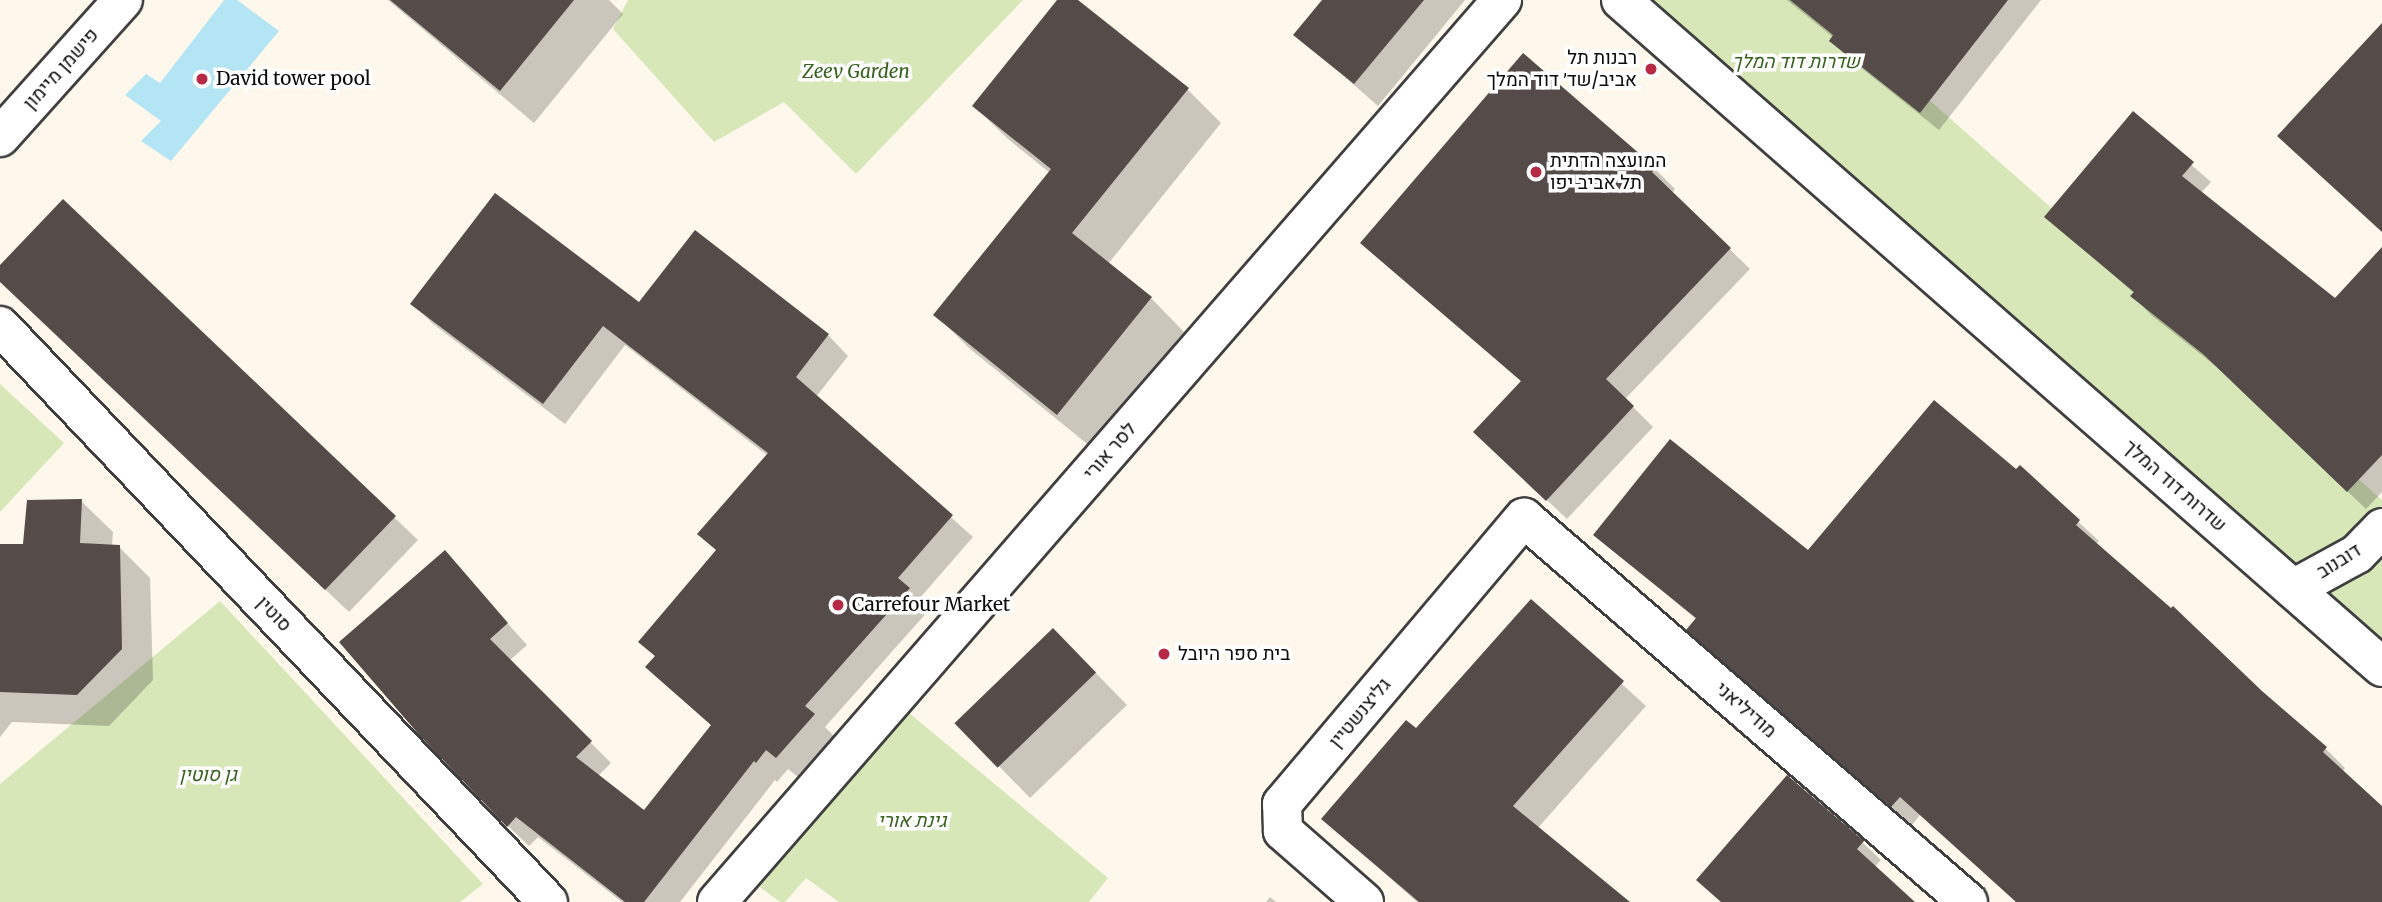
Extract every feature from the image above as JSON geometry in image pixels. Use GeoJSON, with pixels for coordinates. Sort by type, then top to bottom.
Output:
{"type":"FeatureCollection","features":[{"type":"Feature","properties":{"kind":"street","name":"פישמן מיימון"},"geometry":{"type":"LineString","coordinates":[[0,137],[123,0]]}},
{"type":"Feature","properties":{"kind":"street","name":"לסר אורי"},"geometry":{"type":"LineString","coordinates":[[716,902],[1502,0]]}},
{"type":"Feature","properties":{"kind":"street","name":"שדרות דוד המלך"},"geometry":{"type":"LineString","coordinates":[[1621,0],[2382,667]]}},
{"type":"Feature","properties":{"kind":"street","name":"סוטין"},"geometry":{"type":"LineString","coordinates":[[0,326],[548,902]]}},
{"type":"Feature","properties":{"kind":"street","name":"גליצנשטיין"},"geometry":{"type":"LineString","coordinates":[[1364,902],[1283,831],[1282,804],[1524,518]]}},
{"type":"Feature","properties":{"kind":"street","name":"מודיליאני"},"geometry":{"type":"LineString","coordinates":[[1524,518],[1968,902]]}},
{"type":"Feature","properties":{"kind":"street","name":"דובנוב"},"geometry":{"type":"LineString","coordinates":[[2293,589],[2357,554],[2382,528]]}},
{"type":"Feature","properties":{"kind":"green space","name":"Zeev Garden"},"geometry":{"type":"Polygon","coordinates":[[[628,0],[1023,0],[856,174],[784,102],[714,142],[613,29],[628,0]]]}},
{"type":"Feature","properties":{"kind":"green space","name":"שדרות דוד המלך"},"geometry":{"type":"Polygon","coordinates":[[[1630,0],[1816,0],[2382,500],[2382,638],[1630,0]]]}},
{"type":"Feature","properties":{"kind":"green space"},"geometry":{"type":"Polygon","coordinates":[[[0,384],[64,443],[0,512],[0,384]]]}},
{"type":"Feature","properties":{"kind":"green space","name":"גן סוטין"},"geometry":{"type":"Polygon","coordinates":[[[220,601],[483,884],[460,902],[0,902],[0,784],[220,601]]]}},
{"type":"Feature","properties":{"kind":"green space","name":"גינת אורי"},"geometry":{"type":"Polygon","coordinates":[[[903,708],[1108,878],[1089,902],[839,902],[806,878],[785,902],[780,902],[750,880],[903,708]]]}},
{"type":"Feature","properties":{"kind":"water","name":"David tower pool"},"geometry":{"type":"Polygon","coordinates":[[[224,0],[237,0],[279,31],[171,161],[141,141],[161,121],[125,95],[146,74],[160,83],[224,0]]]}},
{"type":"Feature","properties":{"kind":"building"},"geometry":{"type":"Polygon","coordinates":[[[390,0],[574,0],[500,91],[390,0]]]}},
{"type":"Feature","properties":{"kind":"building"},"geometry":{"type":"Polygon","coordinates":[[[1057,0],[1078,0],[1189,88],[1072,233],[1152,297],[1057,415],[933,315],[1051,169],[972,106],[1057,0]]]}},
{"type":"Feature","properties":{"kind":"building"},"geometry":{"type":"Polygon","coordinates":[[[1322,0],[1424,0],[1354,84],[1293,35],[1322,0]]]}},
{"type":"Feature","properties":{"kind":"building"},"geometry":{"type":"Polygon","coordinates":[[[1790,0],[2008,0],[1920,113],[1829,41],[1833,35],[1790,0]]]}},
{"type":"Feature","properties":{"kind":"building"},"geometry":{"type":"Polygon","coordinates":[[[2382,23],[2382,232],[2277,136],[2382,23]]]}},
{"type":"Feature","properties":{"kind":"building"},"geometry":{"type":"Polygon","coordinates":[[[1523,53],[1656,168],[1652,172],[1731,248],[1606,379],[1634,406],[1546,501],[1473,432],[1521,381],[1360,243],[1523,53]]]}},
{"type":"Feature","properties":{"kind":"building"},"geometry":{"type":"Polygon","coordinates":[[[2133,111],[2194,162],[2182,176],[2335,298],[2382,247],[2382,455],[2347,492],[2203,354],[2130,296],[2134,292],[2044,217],[2133,111]]]}},
{"type":"Feature","properties":{"kind":"building"},"geometry":{"type":"Polygon","coordinates":[[[495,193],[639,302],[695,230],[829,334],[796,377],[953,515],[898,578],[910,588],[805,706],[815,714],[776,758],[766,750],[756,763],[754,761],[644,902],[625,902],[516,817],[507,827],[421,737],[339,642],[445,550],[508,623],[490,639],[592,741],[576,757],[644,810],[711,725],[645,667],[655,656],[638,642],[716,550],[697,534],[768,453],[603,326],[543,404],[410,304],[495,193]]]}},
{"type":"Feature","properties":{"kind":"building"},"geometry":{"type":"Polygon","coordinates":[[[63,199],[396,516],[325,590],[0,282],[0,265],[63,199]]]}},
{"type":"Feature","properties":{"kind":"building"},"geometry":{"type":"Polygon","coordinates":[[[1934,400],[2016,469],[2020,465],[2080,520],[2076,525],[2171,608],[2173,606],[2262,691],[2327,747],[2323,752],[2382,806],[2382,902],[2016,902],[1900,797],[1891,807],[1686,630],[1696,618],[1593,535],[1670,439],[1808,550],[1934,400]]]}},
{"type":"Feature","properties":{"kind":"building"},"geometry":{"type":"Polygon","coordinates":[[[82,499],[80,543],[120,545],[122,649],[77,695],[0,692],[0,544],[23,544],[27,500],[82,499]]]}},
{"type":"Feature","properties":{"kind":"building"},"geometry":{"type":"Polygon","coordinates":[[[1531,599],[1624,681],[1513,806],[1630,902],[1419,902],[1321,819],[1406,720],[1416,728],[1531,599]]]}},
{"type":"Feature","properties":{"kind":"building"},"geometry":{"type":"Polygon","coordinates":[[[1053,628],[1096,673],[998,768],[954,723],[1053,628]]]}},
{"type":"Feature","properties":{"kind":"building"},"geometry":{"type":"Polygon","coordinates":[[[1787,775],[1864,841],[1857,849],[1915,902],[1721,902],[1696,880],[1787,775]]]}},
{"type":"Feature","properties":{"kind":"place","name":"רבנות תל אביב/שד׳ דוד המלך"},"geometry":{"type":"Point","coordinates":[1651,69]}},
{"type":"Feature","properties":{"kind":"place","name":"David tower pool"},"geometry":{"type":"Point","coordinates":[202,79]}},
{"type":"Feature","properties":{"kind":"place","name":"המועצה הדתית תל אביב יפו"},"geometry":{"type":"Point","coordinates":[1536,172]}},
{"type":"Feature","properties":{"kind":"place","name":"Carrefour Market"},"geometry":{"type":"Point","coordinates":[838,605]}},
{"type":"Feature","properties":{"kind":"place","name":"בית ספר היובל"},"geometry":{"type":"Point","coordinates":[1164,654]}}]}
